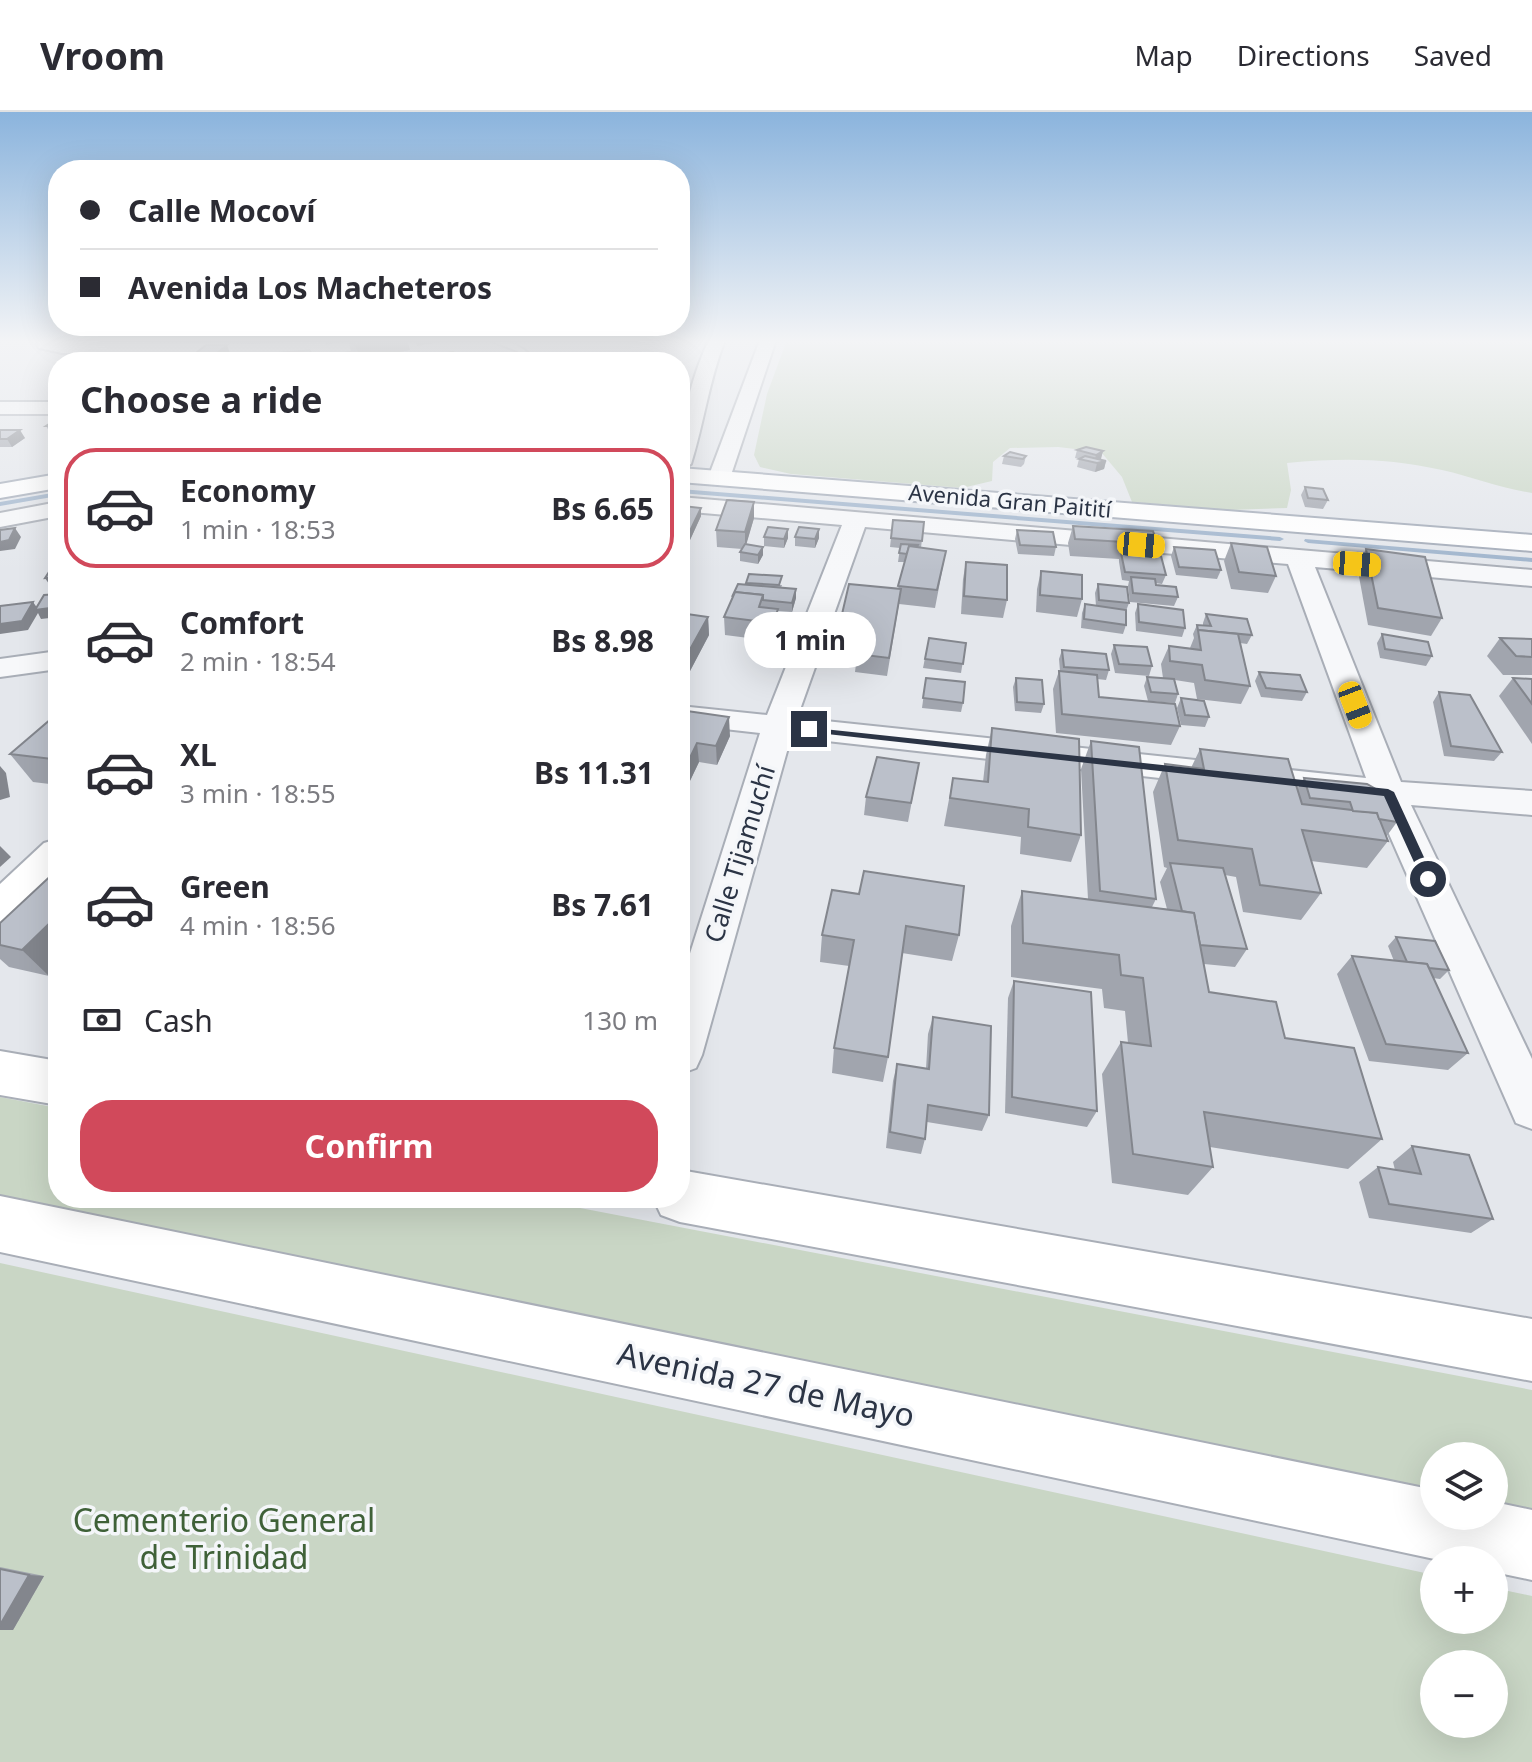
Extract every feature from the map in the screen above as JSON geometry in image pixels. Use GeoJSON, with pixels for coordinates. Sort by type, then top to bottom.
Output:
{"type":"FeatureCollection","features":[{"type":"Feature","properties":{"kind":"street"},"geometry":{"type":"LineString","coordinates":[[719,478],[741,417]]}},
{"type":"Feature","properties":{"kind":"street","name":"Avenida Gran Paitití"},"geometry":{"type":"LineString","coordinates":[[690,476],[1532,543]]}},
{"type":"Feature","properties":{"kind":"street"},"geometry":{"type":"LineString","coordinates":[[0,491],[48,483]]}},
{"type":"Feature","properties":{"kind":"street"},"geometry":{"type":"LineString","coordinates":[[690,505],[1532,578]]}},
{"type":"Feature","properties":{"kind":"street"},"geometry":{"type":"LineString","coordinates":[[0,520],[48,511]]}},
{"type":"Feature","properties":{"kind":"street","name":"Calle Tijamuchí"},"geometry":{"type":"LineString","coordinates":[[690,1021],[778,726],[856,520]]}},
{"type":"Feature","properties":{"kind":"street"},"geometry":{"type":"LineString","coordinates":[[1299,559],[1388,792],[1532,1108]]}},
{"type":"Feature","properties":{"kind":"street"},"geometry":{"type":"LineString","coordinates":[[0,668],[48,661]]}},
{"type":"Feature","properties":{"kind":"street"},"geometry":{"type":"LineString","coordinates":[[690,716],[1388,792],[1532,803]]}},
{"type":"Feature","properties":{"kind":"street"},"geometry":{"type":"LineString","coordinates":[[0,909],[48,863]]}},
{"type":"Feature","properties":{"kind":"street"},"geometry":{"type":"LineString","coordinates":[[0,1073],[48,1081]]}},
{"type":"Feature","properties":{"kind":"street"},"geometry":{"type":"LineString","coordinates":[[690,1198],[1532,1350]]}},
{"type":"Feature","properties":{"kind":"street","name":"Avenida 27 de Mayo"},"geometry":{"type":"LineString","coordinates":[[0,1224],[1532,1545]]}},
{"type":"Feature","properties":{"kind":"green space"},"geometry":{"type":"Polygon","coordinates":[[[762,417],[1532,417],[1532,493],[1422,466],[1383,461],[1287,463],[1291,490],[1287,508],[1230,510],[1132,502],[1122,477],[1101,452],[1058,447],[1010,448],[993,462],[992,481],[962,488],[791,474],[760,467],[754,455],[762,417]]]}},
{"type":"Feature","properties":{"kind":"green space"},"geometry":{"type":"Polygon","coordinates":[[[0,1097],[48,1106],[48,1208],[580,1208],[1532,1390],[1532,1510],[1508,1505],[1508,1442],[1420,1442],[1420,1487],[0,1199],[0,1097]]]}},
{"type":"Feature","properties":{"kind":"green space","name":"Cementerio General de Trinidad"},"geometry":{"type":"Polygon","coordinates":[[[0,1263],[1420,1572],[1420,1634],[1508,1634],[1508,1591],[1532,1596],[1532,1762],[0,1762],[0,1263]]]}},
{"type":"Feature","properties":{"kind":"building"},"geometry":{"type":"Polygon","coordinates":[[[0,430],[20,430],[7,439],[0,439],[0,430]]]}},
{"type":"Feature","properties":{"kind":"building"},"geometry":{"type":"Polygon","coordinates":[[[1086,447],[1103,451],[1096,455],[1077,450],[1086,447]]]}},
{"type":"Feature","properties":{"kind":"building"},"geometry":{"type":"Polygon","coordinates":[[[1010,452],[1026,456],[1023,459],[1004,456],[1010,452]]]}},
{"type":"Feature","properties":{"kind":"building"},"geometry":{"type":"Polygon","coordinates":[[[1085,456],[1106,461],[1097,463],[1079,459],[1085,456]]]}},
{"type":"Feature","properties":{"kind":"building"},"geometry":{"type":"Polygon","coordinates":[[[1305,487],[1323,489],[1328,500],[1308,498],[1305,487]]]}},
{"type":"Feature","properties":{"kind":"building"},"geometry":{"type":"Polygon","coordinates":[[[727,500],[754,502],[745,532],[716,530],[727,500]]]}},
{"type":"Feature","properties":{"kind":"building"},"geometry":{"type":"Polygon","coordinates":[[[690,507],[701,508],[690,531],[690,507]]]}},
{"type":"Feature","properties":{"kind":"building"},"geometry":{"type":"Polygon","coordinates":[[[893,520],[924,522],[922,541],[891,538],[893,520]]]}},
{"type":"Feature","properties":{"kind":"building"},"geometry":{"type":"Polygon","coordinates":[[[1073,526],[1153,531],[1157,544],[1075,539],[1073,526]]]}},
{"type":"Feature","properties":{"kind":"building"},"geometry":{"type":"Polygon","coordinates":[[[768,527],[788,529],[784,539],[764,537],[768,527]]]}},
{"type":"Feature","properties":{"kind":"building"},"geometry":{"type":"Polygon","coordinates":[[[799,527],[819,529],[815,539],[795,537],[799,527]]]}},
{"type":"Feature","properties":{"kind":"building"},"geometry":{"type":"Polygon","coordinates":[[[15,528],[9,540],[0,542],[0,530],[15,528]]]}},
{"type":"Feature","properties":{"kind":"building"},"geometry":{"type":"Polygon","coordinates":[[[1017,530],[1053,532],[1056,547],[1020,545],[1017,530]]]}},
{"type":"Feature","properties":{"kind":"building"},"geometry":{"type":"Polygon","coordinates":[[[1231,543],[1267,547],[1276,576],[1239,572],[1231,543]]]}},
{"type":"Feature","properties":{"kind":"building"},"geometry":{"type":"Polygon","coordinates":[[[745,544],[763,547],[758,555],[740,552],[745,544]]]}},
{"type":"Feature","properties":{"kind":"building"},"geometry":{"type":"Polygon","coordinates":[[[901,544],[918,545],[909,546],[907,554],[899,553],[901,544]]]}},
{"type":"Feature","properties":{"kind":"building"},"geometry":{"type":"Polygon","coordinates":[[[909,546],[946,551],[937,590],[898,586],[909,546]]]}},
{"type":"Feature","properties":{"kind":"building"},"geometry":{"type":"Polygon","coordinates":[[[1174,547],[1215,550],[1221,570],[1179,567],[1174,547]]]}},
{"type":"Feature","properties":{"kind":"building"},"geometry":{"type":"Polygon","coordinates":[[[1366,549],[1425,557],[1442,618],[1378,608],[1366,549]]]}},
{"type":"Feature","properties":{"kind":"building"},"geometry":{"type":"Polygon","coordinates":[[[1121,553],[1161,556],[1166,575],[1125,572],[1121,553]]]}},
{"type":"Feature","properties":{"kind":"building"},"geometry":{"type":"Polygon","coordinates":[[[966,562],[1007,565],[1007,600],[964,596],[966,562]]]}},
{"type":"Feature","properties":{"kind":"building"},"geometry":{"type":"Polygon","coordinates":[[[1041,571],[1082,575],[1082,599],[1040,595],[1041,571]]]}},
{"type":"Feature","properties":{"kind":"building"},"geometry":{"type":"Polygon","coordinates":[[[749,574],[782,576],[779,585],[746,583],[749,574]]]}},
{"type":"Feature","properties":{"kind":"building"},"geometry":{"type":"Polygon","coordinates":[[[1131,577],[1155,579],[1156,585],[1176,587],[1178,597],[1133,593],[1131,577]]]}},
{"type":"Feature","properties":{"kind":"building"},"geometry":{"type":"Polygon","coordinates":[[[738,584],[796,589],[792,603],[763,600],[763,595],[735,592],[732,597],[738,584]]]}},
{"type":"Feature","properties":{"kind":"building"},"geometry":{"type":"Polygon","coordinates":[[[849,584],[901,589],[889,658],[856,654],[861,629],[839,627],[849,584]]]}},
{"type":"Feature","properties":{"kind":"building"},"geometry":{"type":"Polygon","coordinates":[[[1098,584],[1127,587],[1129,603],[1099,600],[1098,584]]]}},
{"type":"Feature","properties":{"kind":"building"},"geometry":{"type":"Polygon","coordinates":[[[735,592],[763,595],[759,607],[778,609],[773,623],[724,617],[735,592]]]}},
{"type":"Feature","properties":{"kind":"building"},"geometry":{"type":"Polygon","coordinates":[[[44,595],[48,595],[48,608],[35,610],[44,595]]]}},
{"type":"Feature","properties":{"kind":"building"},"geometry":{"type":"Polygon","coordinates":[[[33,602],[22,621],[0,624],[0,606],[33,602]]]}},
{"type":"Feature","properties":{"kind":"building"},"geometry":{"type":"Polygon","coordinates":[[[1085,604],[1126,610],[1126,625],[1084,619],[1085,604]]]}},
{"type":"Feature","properties":{"kind":"building"},"geometry":{"type":"Polygon","coordinates":[[[1138,604],[1183,610],[1185,628],[1139,622],[1138,604]]]}},
{"type":"Feature","properties":{"kind":"building"},"geometry":{"type":"Polygon","coordinates":[[[690,614],[708,617],[690,649],[690,614]]]}},
{"type":"Feature","properties":{"kind":"building"},"geometry":{"type":"Polygon","coordinates":[[[1206,614],[1247,619],[1252,635],[1198,630],[1197,625],[1211,626],[1206,614]]]}},
{"type":"Feature","properties":{"kind":"building"},"geometry":{"type":"Polygon","coordinates":[[[1198,630],[1238,634],[1250,686],[1205,680],[1202,665],[1170,661],[1169,646],[1201,650],[1198,630]]]}},
{"type":"Feature","properties":{"kind":"building"},"geometry":{"type":"Polygon","coordinates":[[[1382,634],[1428,642],[1432,656],[1385,649],[1382,634]]]}},
{"type":"Feature","properties":{"kind":"building"},"geometry":{"type":"Polygon","coordinates":[[[929,638],[966,643],[963,664],[925,659],[929,638]]]}},
{"type":"Feature","properties":{"kind":"building"},"geometry":{"type":"Polygon","coordinates":[[[1500,638],[1532,639],[1532,657],[1516,656],[1500,638]]]}},
{"type":"Feature","properties":{"kind":"building"},"geometry":{"type":"Polygon","coordinates":[[[1114,645],[1147,647],[1152,666],[1119,664],[1114,645]]]}},
{"type":"Feature","properties":{"kind":"building"},"geometry":{"type":"Polygon","coordinates":[[[1062,650],[1106,654],[1109,670],[1064,667],[1062,650]]]}},
{"type":"Feature","properties":{"kind":"building"},"geometry":{"type":"Polygon","coordinates":[[[1059,671],[1097,675],[1099,697],[1175,704],[1180,726],[1062,714],[1059,671]]]}},
{"type":"Feature","properties":{"kind":"building"},"geometry":{"type":"Polygon","coordinates":[[[1259,672],[1300,675],[1307,692],[1266,688],[1259,672]]]}},
{"type":"Feature","properties":{"kind":"building"},"geometry":{"type":"Polygon","coordinates":[[[1147,677],[1174,679],[1178,694],[1151,692],[1147,677]]]}},
{"type":"Feature","properties":{"kind":"building"},"geometry":{"type":"Polygon","coordinates":[[[926,678],[965,682],[963,703],[923,698],[926,678]]]}},
{"type":"Feature","properties":{"kind":"building"},"geometry":{"type":"Polygon","coordinates":[[[1016,678],[1042,680],[1044,704],[1017,702],[1016,678]]]}},
{"type":"Feature","properties":{"kind":"building"},"geometry":{"type":"Polygon","coordinates":[[[1513,678],[1532,679],[1532,704],[1513,678]]]}},
{"type":"Feature","properties":{"kind":"building"},"geometry":{"type":"Polygon","coordinates":[[[1439,692],[1470,695],[1502,752],[1451,746],[1439,692]]]}},
{"type":"Feature","properties":{"kind":"building"},"geometry":{"type":"Polygon","coordinates":[[[1181,698],[1204,701],[1209,717],[1185,715],[1181,698]]]}},
{"type":"Feature","properties":{"kind":"building"},"geometry":{"type":"Polygon","coordinates":[[[690,711],[729,717],[716,746],[697,743],[690,758],[690,711]]]}},
{"type":"Feature","properties":{"kind":"building"},"geometry":{"type":"Polygon","coordinates":[[[48,722],[48,759],[10,754],[48,722]]]}},
{"type":"Feature","properties":{"kind":"building"},"geometry":{"type":"Polygon","coordinates":[[[992,728],[1079,739],[1081,835],[1028,827],[1029,809],[950,798],[953,778],[988,782],[992,728]]]}},
{"type":"Feature","properties":{"kind":"building"},"geometry":{"type":"Polygon","coordinates":[[[1091,741],[1139,747],[1156,899],[1100,891],[1091,741]]]}},
{"type":"Feature","properties":{"kind":"building"},"geometry":{"type":"Polygon","coordinates":[[[1200,749],[1288,759],[1302,804],[1377,813],[1388,841],[1302,830],[1321,893],[1260,885],[1252,849],[1178,840],[1165,764],[1204,769],[1200,749]]]}},
{"type":"Feature","properties":{"kind":"building"},"geometry":{"type":"Polygon","coordinates":[[[877,757],[919,763],[911,803],[866,797],[877,757]]]}},
{"type":"Feature","properties":{"kind":"building"},"geometry":{"type":"Polygon","coordinates":[[[1304,778],[1367,784],[1386,795],[1397,822],[1379,819],[1377,813],[1353,811],[1350,802],[1310,798],[1304,778]]]}},
{"type":"Feature","properties":{"kind":"building"},"geometry":{"type":"Polygon","coordinates":[[[1170,863],[1223,868],[1247,949],[1200,945],[1194,913],[1182,911],[1170,863]]]}},
{"type":"Feature","properties":{"kind":"building"},"geometry":{"type":"Polygon","coordinates":[[[864,871],[964,886],[959,935],[906,926],[888,1057],[834,1048],[854,940],[822,935],[832,890],[859,894],[864,871]]]}},
{"type":"Feature","properties":{"kind":"building"},"geometry":{"type":"Polygon","coordinates":[[[48,878],[48,925],[22,950],[0,945],[0,923],[48,878]]]}},
{"type":"Feature","properties":{"kind":"building"},"geometry":{"type":"Polygon","coordinates":[[[1022,891],[1194,913],[1209,992],[1276,1002],[1285,1038],[1354,1048],[1382,1139],[1204,1112],[1213,1167],[1133,1154],[1121,1042],[1151,1046],[1143,978],[1121,975],[1119,955],[1023,943],[1022,891]]]}},
{"type":"Feature","properties":{"kind":"building"},"geometry":{"type":"Polygon","coordinates":[[[1396,937],[1435,941],[1449,970],[1407,962],[1396,937]]]}},
{"type":"Feature","properties":{"kind":"building"},"geometry":{"type":"Polygon","coordinates":[[[1352,956],[1427,964],[1468,1053],[1386,1044],[1352,956]]]}},
{"type":"Feature","properties":{"kind":"building"},"geometry":{"type":"Polygon","coordinates":[[[1014,981],[1091,992],[1097,1111],[1012,1097],[1014,981]]]}},
{"type":"Feature","properties":{"kind":"building"},"geometry":{"type":"Polygon","coordinates":[[[933,1017],[991,1026],[989,1115],[928,1105],[925,1139],[890,1132],[897,1064],[929,1069],[933,1017]]]}},
{"type":"Feature","properties":{"kind":"building"},"geometry":{"type":"Polygon","coordinates":[[[1412,1146],[1469,1155],[1493,1219],[1389,1204],[1378,1167],[1421,1174],[1412,1146]]]}},
{"type":"Feature","properties":{"kind":"building"},"geometry":{"type":"Polygon","coordinates":[[[0,1569],[29,1575],[0,1625],[0,1569]]]}},
{"type":"Feature","properties":{"kind":"waterway"},"geometry":{"type":"LineString","coordinates":[[690,492],[1280,539]]}},
{"type":"Feature","properties":{"kind":"waterway"},"geometry":{"type":"LineString","coordinates":[[0,504],[48,496]]}},
{"type":"Feature","properties":{"kind":"waterway"},"geometry":{"type":"LineString","coordinates":[[1308,541],[1532,560]]}},
{"type":"Feature","properties":{"kind":"route"},"geometry":{"type":"LineString","coordinates":[[809,729],[1388,792],[1428,879]]}}]}
